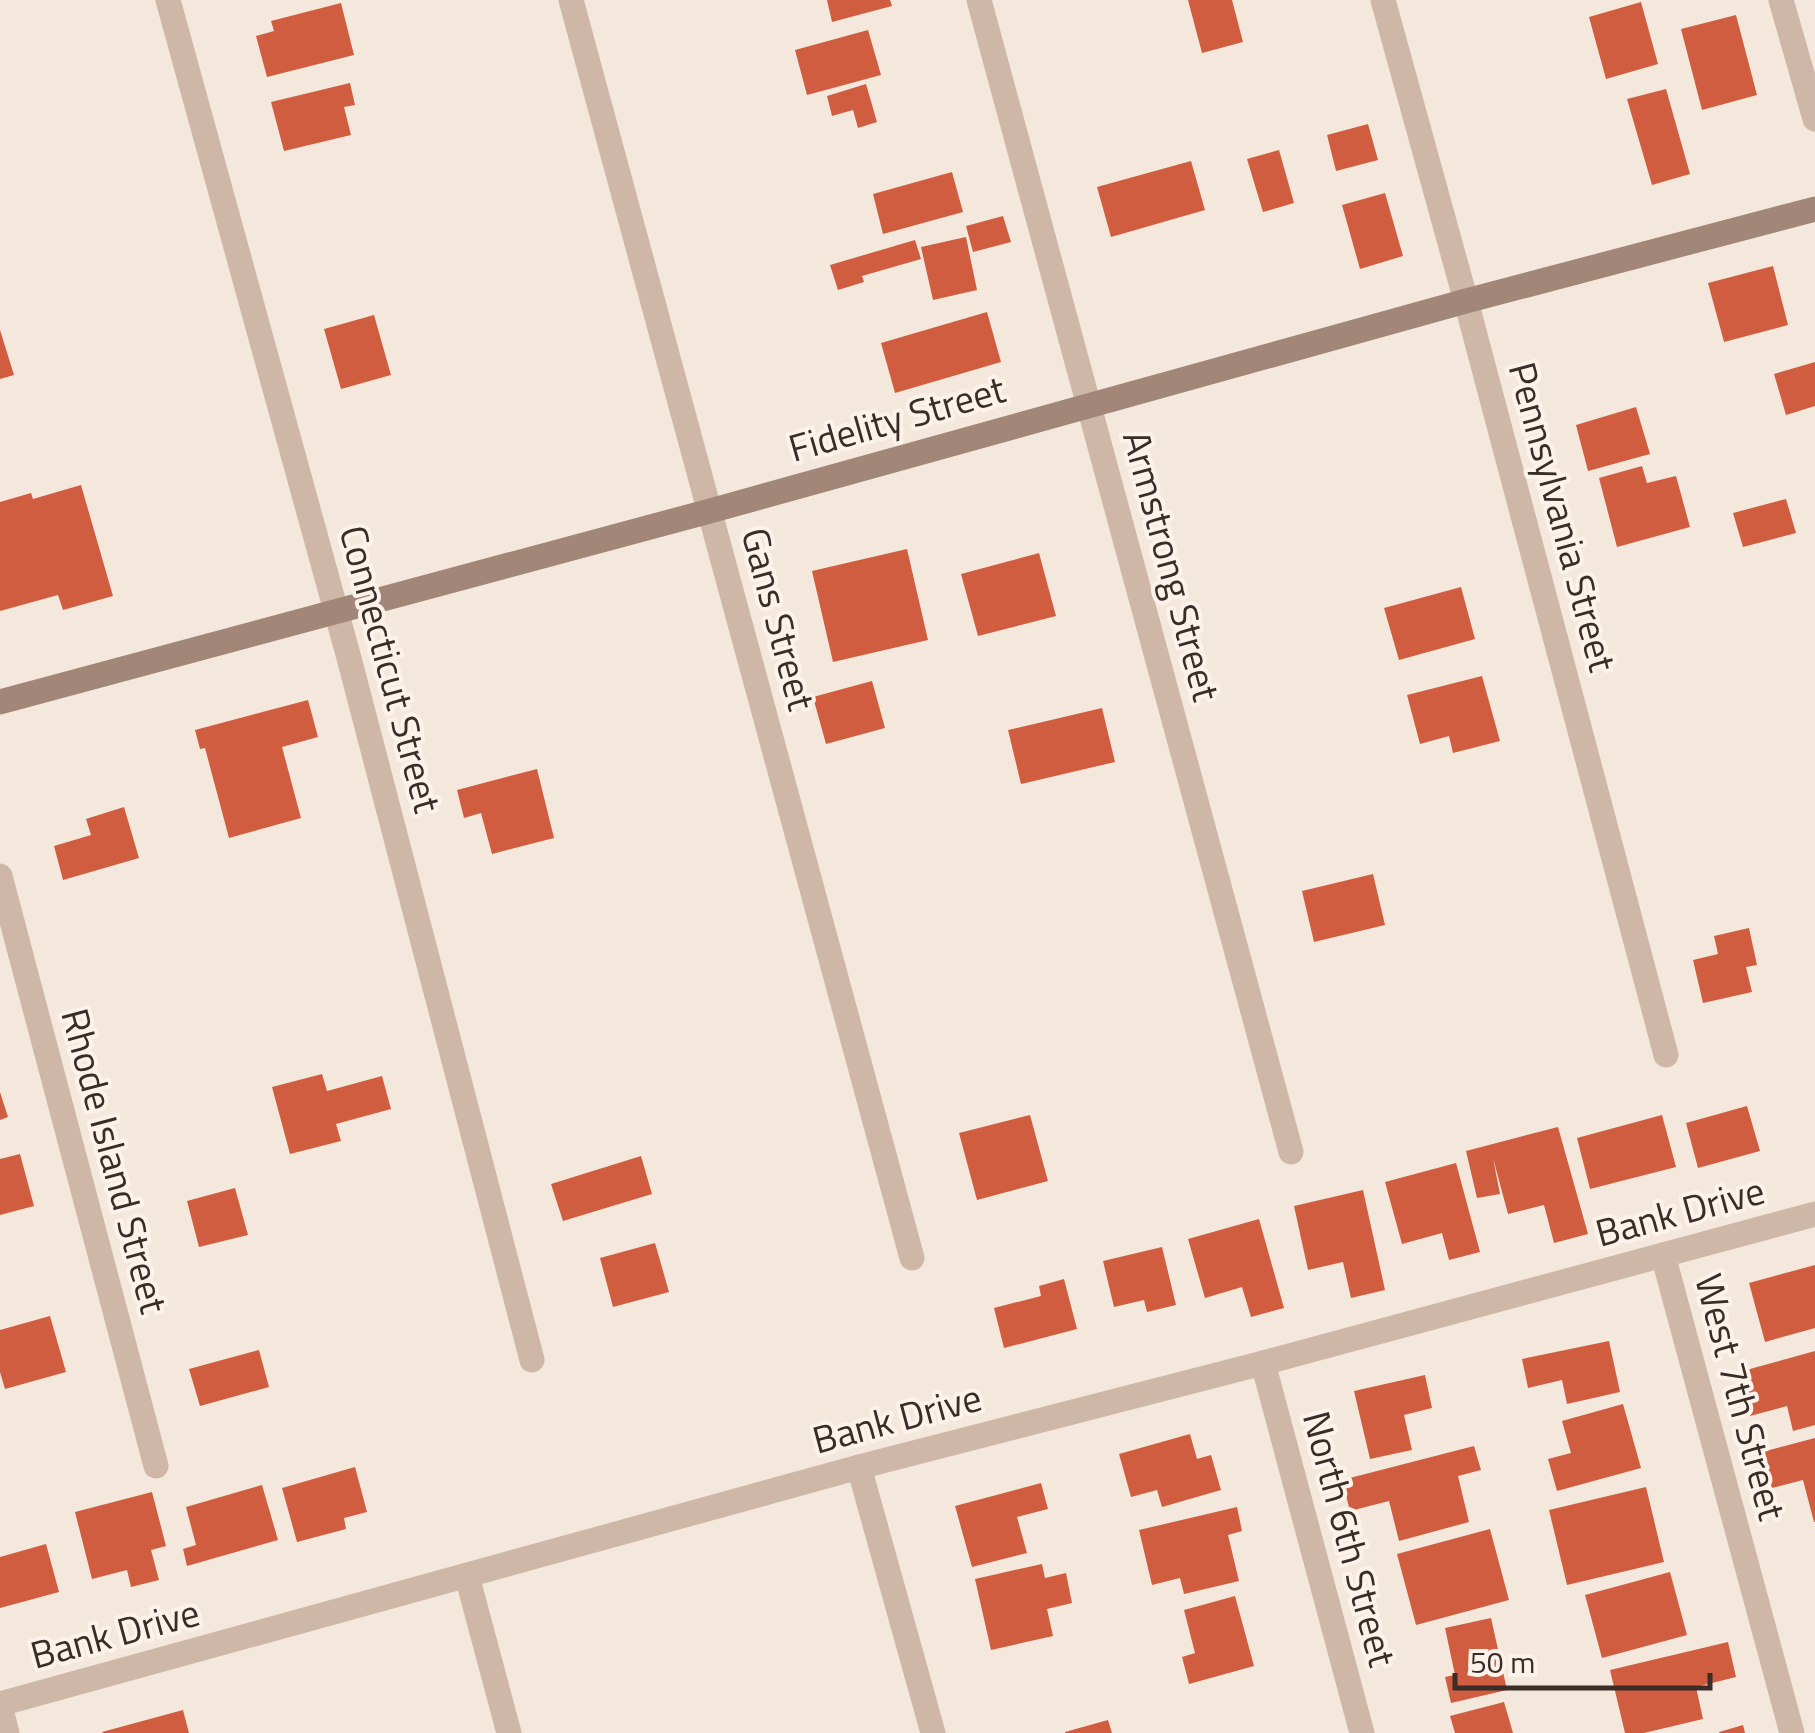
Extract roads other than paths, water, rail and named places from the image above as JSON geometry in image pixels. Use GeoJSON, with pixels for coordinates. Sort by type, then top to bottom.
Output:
{"type":"FeatureCollection","features":[{"type":"Feature","properties":{"kind":"main road","name":"Fidelity Street"},"geometry":{"type":"LineString","coordinates":[[0,702],[1815,209]]}},
{"type":"Feature","properties":{"kind":"street","name":"Connecticut Street"},"geometry":{"type":"LineString","coordinates":[[168,0],[336,610],[532,1360]]}},
{"type":"Feature","properties":{"kind":"street","name":"Gans Street"},"geometry":{"type":"LineString","coordinates":[[571,0],[912,1258]]}},
{"type":"Feature","properties":{"kind":"street","name":"Armstrong Street"},"geometry":{"type":"LineString","coordinates":[[978,0],[1291,1152]]}},
{"type":"Feature","properties":{"kind":"street","name":"Pennsylvania Street"},"geometry":{"type":"LineString","coordinates":[[1383,0],[1666,1055]]}},
{"type":"Feature","properties":{"kind":"street"},"geometry":{"type":"LineString","coordinates":[[1782,0],[1815,119]]}},
{"type":"Feature","properties":{"kind":"street","name":"Rhode Island Street"},"geometry":{"type":"LineString","coordinates":[[0,876],[156,1466]]}},
{"type":"Feature","properties":{"kind":"street","name":"Bank Drive"},"geometry":{"type":"LineString","coordinates":[[0,1705],[859,1467],[1263,1364],[1815,1214]]}},
{"type":"Feature","properties":{"kind":"street","name":"West 7th Street"},"geometry":{"type":"LineString","coordinates":[[1663,1254],[1792,1733]]}},
{"type":"Feature","properties":{"kind":"street","name":"North 6th Street"},"geometry":{"type":"LineString","coordinates":[[1263,1364],[1362,1733]]}},
{"type":"Feature","properties":{"kind":"street"},"geometry":{"type":"LineString","coordinates":[[859,1467],[933,1733]]}},
{"type":"Feature","properties":{"kind":"street"},"geometry":{"type":"LineString","coordinates":[[467,1576],[509,1733]]}},
{"type":"Feature","properties":{"kind":"street"},"geometry":{"type":"LineString","coordinates":[[0,1705],[7,1733]]}}]}
